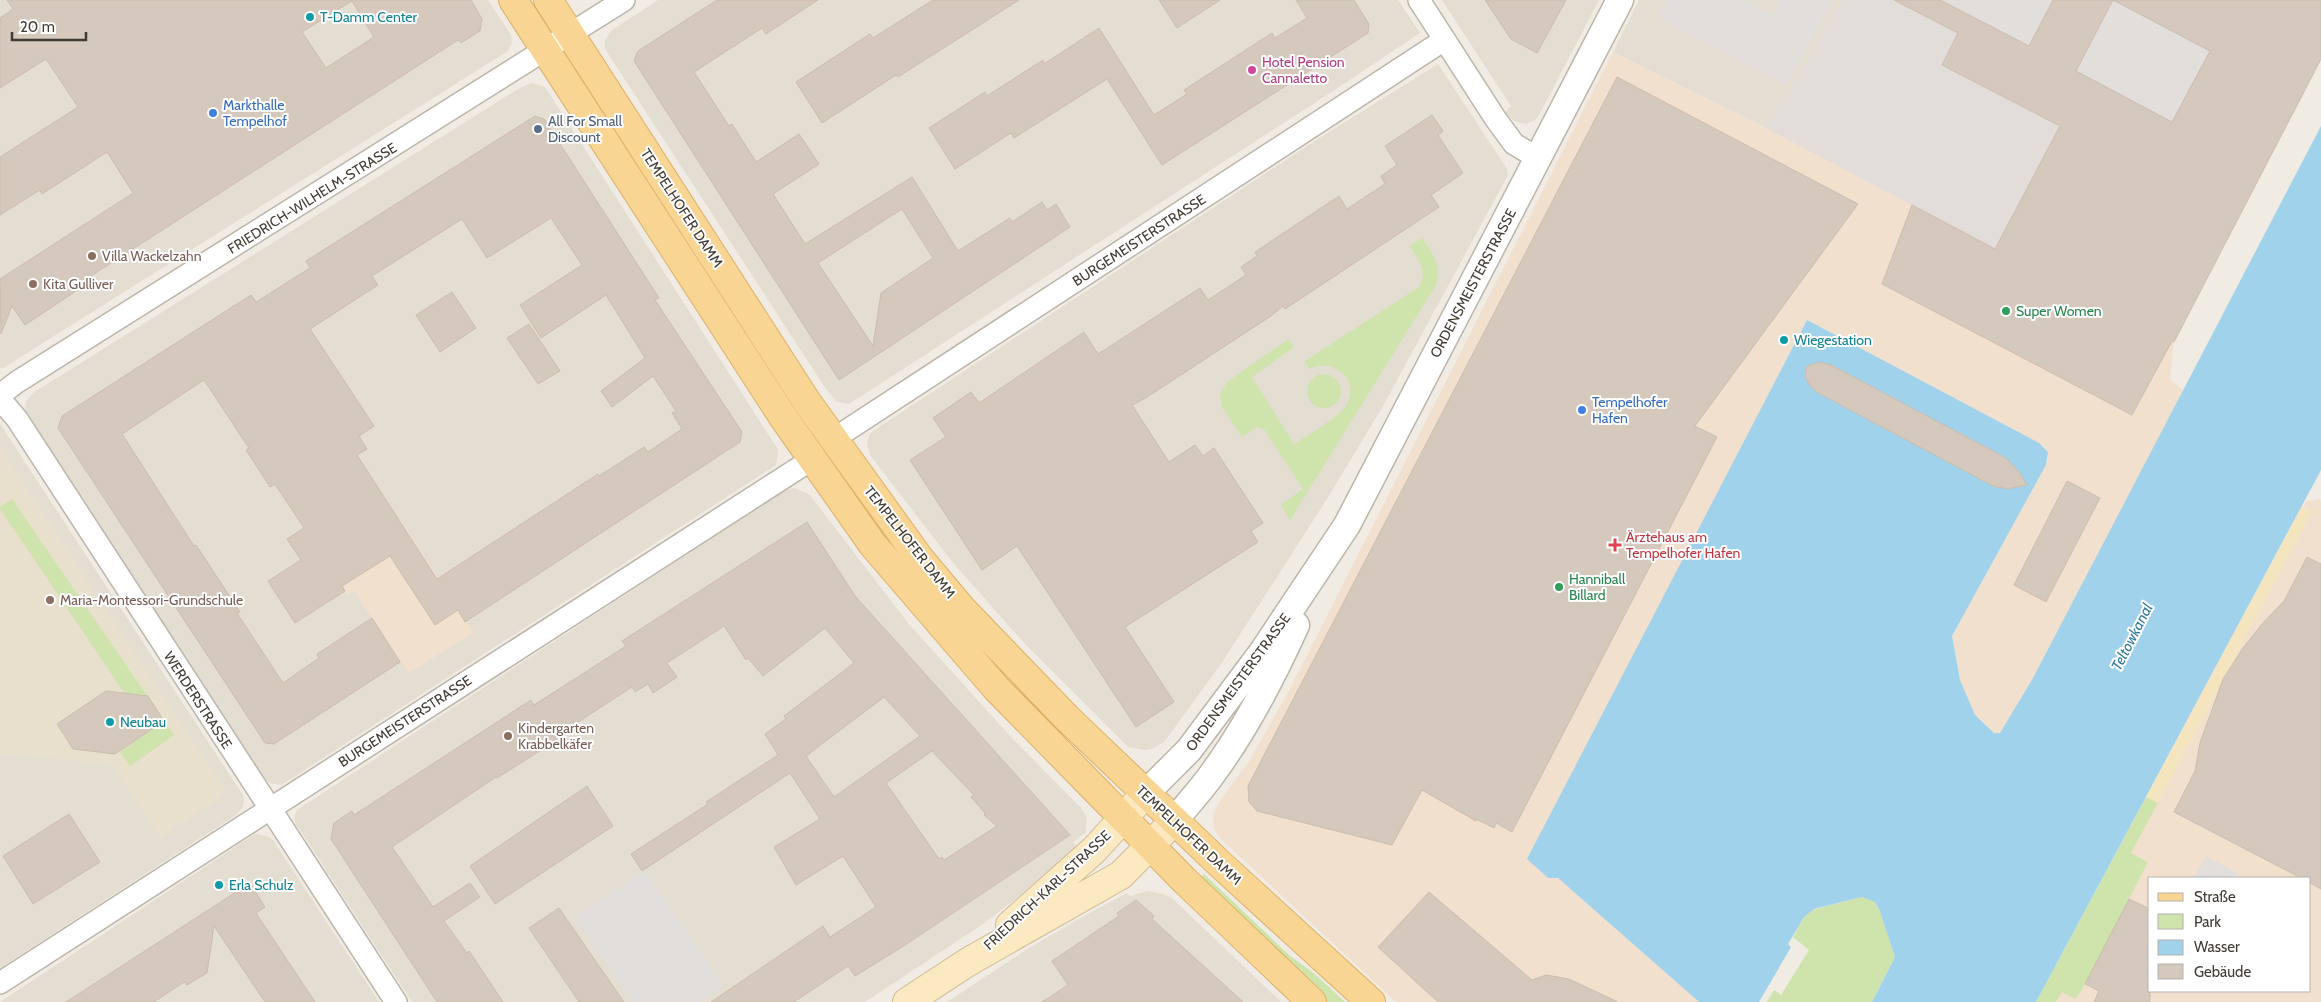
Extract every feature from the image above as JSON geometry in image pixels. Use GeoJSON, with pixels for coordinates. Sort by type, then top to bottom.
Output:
{"type":"FeatureCollection","features":[{"type":"Feature","properties":{"kind":"main road","name":"TEMPELHOFER DAMM"},"geometry":{"type":"LineString","coordinates":[[513,0],[811,460],[874,545],[958,646],[1002,694],[1150,846],[1312,1002]]}},
{"type":"Feature","properties":{"kind":"main road","name":"TEMPELHOFER DAMM"},"geometry":{"type":"LineString","coordinates":[[548,0],[832,440],[920,559],[962,609],[1066,718],[1145,794],[1371,1002]]}},
{"type":"Feature","properties":{"kind":"main road","name":"FRIEDRICH-KARL-STRASSE"},"geometry":{"type":"LineString","coordinates":[[968,962],[1094,850],[1145,794]]}},
{"type":"Feature","properties":{"kind":"main road","name":"ORDENSMEISTERSTRASSE"},"geometry":{"type":"LineString","coordinates":[[1150,846],[1174,821]]}},
{"type":"Feature","properties":{"kind":"main road","name":"FRIEDRICH-KARL-STRASSE"},"geometry":{"type":"LineString","coordinates":[[907,1002],[968,962],[1121,875],[1150,846]]}},
{"type":"Feature","properties":{"kind":"street","name":"FRIEDRICH-WILHELM-STRASSE"},"geometry":{"type":"LineString","coordinates":[[0,397],[17,382],[624,0]]}},
{"type":"Feature","properties":{"kind":"street"},"geometry":{"type":"LineString","coordinates":[[1419,0],[1495,118],[1514,144],[1538,158]]}},
{"type":"Feature","properties":{"kind":"street","name":"ORDENSMEISTERSTRASSE"},"geometry":{"type":"LineString","coordinates":[[1145,794],[1189,750],[1263,651],[1323,564],[1347,525],[1620,0]]}},
{"type":"Feature","properties":{"kind":"street","name":"BURGEMEISTERSTRASSE"},"geometry":{"type":"LineString","coordinates":[[832,440],[1444,40]]}},
{"type":"Feature","properties":{"kind":"street","name":"WERDERSTRASSE"},"geometry":{"type":"LineString","coordinates":[[0,397],[17,419],[396,1002]]}},
{"type":"Feature","properties":{"kind":"street","name":"BURGEMEISTERSTRASSE"},"geometry":{"type":"LineString","coordinates":[[0,983],[811,460]]}},
{"type":"Feature","properties":{"kind":"street","name":"ORDENSMEISTERSTRASSE"},"geometry":{"type":"LineString","coordinates":[[1174,821],[1212,774],[1253,708],[1283,654],[1323,564]]}},
{"type":"Feature","properties":{"kind":"shaded area"},"geometry":{"type":"Polygon","coordinates":[[[0,0],[488,0],[511,35],[512,43],[508,51],[3,368],[0,368],[0,0]]]}},
{"type":"Feature","properties":{"kind":"shaded area"},"geometry":{"type":"Polygon","coordinates":[[[658,0],[1398,0],[1420,33],[849,404],[837,402],[826,389],[605,49],[605,40],[612,30],[658,0]]]}},
{"type":"Feature","properties":{"kind":"shaded area"},"geometry":{"type":"Polygon","coordinates":[[[1442,0],[1599,0],[1539,115],[1535,120],[1526,124],[1514,121],[1505,112],[1511,106],[1442,0]]]}},
{"type":"Feature","properties":{"kind":"shaded area"},"geometry":{"type":"Polygon","coordinates":[[[1639,0],[1842,0],[1814,53],[1764,127],[1613,52],[1639,0]]]}},
{"type":"Feature","properties":{"kind":"shaded area"},"geometry":{"type":"Polygon","coordinates":[[[1668,0],[1744,0],[1772,15],[1781,0],[1832,0],[1786,85],[1658,17],[1668,0]]]}},
{"type":"Feature","properties":{"kind":"shaded area"},"geometry":{"type":"Polygon","coordinates":[[[1842,0],[2321,0],[2321,59],[1995,249],[1764,127],[1814,53],[1842,0]]]}},
{"type":"Feature","properties":{"kind":"shaded area"},"geometry":{"type":"Polygon","coordinates":[[[1947,0],[2053,0],[2029,46],[1946,2],[1947,0]]]}},
{"type":"Feature","properties":{"kind":"shaded area"},"geometry":{"type":"Polygon","coordinates":[[[2113,0],[2210,51],[2172,122],[2076,71],[2113,0]]]}},
{"type":"Feature","properties":{"kind":"shaded area"},"geometry":{"type":"Polygon","coordinates":[[[1613,52],[1764,127],[2174,342],[2170,379],[2184,391],[2033,678],[2000,733],[1994,734],[1975,716],[1960,680],[1952,636],[2046,465],[2048,459],[2044,447],[1807,320],[1548,878],[1558,878],[1699,1002],[1396,1002],[1222,840],[1214,829],[1213,814],[1220,801],[1250,760],[1291,687],[1613,52]]]}},
{"type":"Feature","properties":{"kind":"shaded area"},"geometry":{"type":"Polygon","coordinates":[[[1438,64],[1507,169],[1508,175],[1382,408],[1325,502],[1221,664],[1164,742],[1152,749],[1145,750],[1128,747],[1026,645],[954,564],[870,455],[867,443],[869,435],[1321,137],[1438,64]]]}},
{"type":"Feature","properties":{"kind":"shaded area"},"geometry":{"type":"Polygon","coordinates":[[[531,83],[545,87],[777,448],[776,465],[286,782],[281,785],[270,783],[263,777],[28,416],[25,410],[26,401],[33,393],[518,89],[531,83]]]}},
{"type":"Feature","properties":{"kind":"shaded area"},"geometry":{"type":"Polygon","coordinates":[[[0,424],[243,795],[244,801],[242,809],[236,815],[0,968],[0,424]]]}},
{"type":"Feature","properties":{"kind":"shaded area","name":"Maria-Montessori-Grundschule"},"geometry":{"type":"Polygon","coordinates":[[[0,447],[227,793],[160,837],[113,765],[0,753],[0,447]]]}},
{"type":"Feature","properties":{"kind":"shaded area"},"geometry":{"type":"Polygon","coordinates":[[[357,455],[474,632],[409,673],[354,591],[348,595],[345,591],[286,502],[357,455]]]}},
{"type":"Feature","properties":{"kind":"shaded area"},"geometry":{"type":"Polygon","coordinates":[[[794,488],[809,494],[908,623],[1009,735],[1081,808],[1087,818],[1086,832],[1073,842],[1078,847],[983,924],[865,1002],[412,1002],[296,824],[294,818],[297,810],[782,492],[794,488]]]}},
{"type":"Feature","properties":{"kind":"shaded area"},"geometry":{"type":"Polygon","coordinates":[[[2321,500],[2321,1002],[2046,1002],[2124,842],[2307,501],[2321,500]]]}},
{"type":"Feature","properties":{"kind":"shaded area"},"geometry":{"type":"Polygon","coordinates":[[[255,834],[267,836],[273,840],[379,1002],[0,1002],[255,834]]]}},
{"type":"Feature","properties":{"kind":"shaded area"},"geometry":{"type":"Polygon","coordinates":[[[2206,856],[2237,873],[2235,877],[2195,877],[2206,856]]]}},
{"type":"Feature","properties":{"kind":"shaded area"},"geometry":{"type":"Polygon","coordinates":[[[645,871],[723,986],[699,1002],[633,1002],[576,917],[645,871]]]}},
{"type":"Feature","properties":{"kind":"shaded area"},"geometry":{"type":"Polygon","coordinates":[[[1147,891],[1172,898],[1281,1002],[947,1002],[1026,950],[1091,912],[1127,893],[1130,896],[1147,891]]]}},
{"type":"Feature","properties":{"kind":"green space"},"geometry":{"type":"Polygon","coordinates":[[[1422,238],[1437,265],[1438,278],[1436,285],[1290,520],[1281,505],[1303,489],[1264,429],[1257,427],[1242,437],[1222,407],[1220,395],[1227,382],[1288,339],[1294,347],[1252,377],[1294,444],[1338,415],[1347,404],[1350,395],[1350,386],[1347,379],[1335,368],[1318,366],[1309,369],[1305,361],[1419,287],[1423,276],[1421,266],[1410,246],[1422,238]]]}},
{"type":"Feature","properties":{"kind":"green space"},"geometry":{"type":"Polygon","coordinates":[[[1324,374],[1336,379],[1341,391],[1336,403],[1324,408],[1312,403],[1307,391],[1312,379],[1324,374]]]}},
{"type":"Feature","properties":{"kind":"green space"},"geometry":{"type":"Polygon","coordinates":[[[12,499],[174,735],[130,766],[120,752],[150,731],[0,509],[0,507],[12,499]]]}},
{"type":"Feature","properties":{"kind":"green space"},"geometry":{"type":"Polygon","coordinates":[[[2146,797],[2158,803],[2131,853],[2148,862],[2085,984],[2076,999],[2062,992],[2056,1002],[2036,1002],[2146,797]]]}},
{"type":"Feature","properties":{"kind":"green space"},"geometry":{"type":"Polygon","coordinates":[[[1204,874],[1289,955],[1316,975],[1345,1002],[1327,1002],[1199,880],[1204,874]]]}},
{"type":"Feature","properties":{"kind":"green space"},"geometry":{"type":"Polygon","coordinates":[[[1862,897],[1875,902],[1879,909],[1895,957],[1872,1002],[1767,1002],[1774,990],[1781,995],[1809,950],[1793,937],[1804,917],[1812,910],[1862,897]]]}},
{"type":"Feature","properties":{"kind":"sand"},"geometry":{"type":"Polygon","coordinates":[[[2302,506],[2312,511],[2158,803],[2146,797],[2302,506]]]}},
{"type":"Feature","properties":{"kind":"water","name":"Teltowkanal"},"geometry":{"type":"Polygon","coordinates":[[[2321,126],[2321,470],[2036,1002],[1872,1002],[1895,957],[1879,909],[1875,902],[1862,897],[1814,909],[1804,917],[1788,944],[1791,947],[1759,1002],[1699,1002],[1558,878],[1548,878],[1527,859],[1807,320],[2039,443],[2048,452],[2046,465],[1952,636],[1960,680],[1975,715],[1994,733],[2000,733],[2033,678],[2321,126]]]}},
{"type":"Feature","properties":{"kind":"building","name":"Markthalle Tempelhof"},"geometry":{"type":"Polygon","coordinates":[[[7,0],[471,0],[482,19],[480,31],[461,43],[458,40],[83,281],[85,285],[25,325],[12,306],[1,334],[0,279],[133,193],[107,152],[42,194],[40,190],[0,215],[0,157],[78,107],[46,59],[0,88],[0,18],[13,9],[7,0]],[[352,1],[302,32],[326,68],[374,37],[352,1]]]}},
{"type":"Feature","properties":{"kind":"building"},"geometry":{"type":"Polygon","coordinates":[[[717,0],[818,0],[766,34],[762,28],[694,72],[729,126],[732,124],[756,162],[799,134],[819,164],[773,194],[805,244],[912,177],[958,251],[1010,218],[1012,222],[1042,202],[1047,210],[1056,204],[1070,227],[839,380],[634,61],[638,51],[717,0]],[[902,209],[818,263],[873,346],[881,293],[933,258],[902,209]]]}},
{"type":"Feature","properties":{"kind":"building"},"geometry":{"type":"Polygon","coordinates":[[[933,0],[1019,0],[898,77],[896,75],[822,123],[796,82],[870,34],[873,38],[933,0]]]}},
{"type":"Feature","properties":{"kind":"building"},"geometry":{"type":"Polygon","coordinates":[[[1159,0],[1220,0],[1177,28],[1159,0]]]}},
{"type":"Feature","properties":{"kind":"building"},"geometry":{"type":"Polygon","coordinates":[[[1296,0],[1354,0],[1369,24],[1368,33],[1162,165],[1107,79],[1014,138],[1011,133],[955,169],[929,128],[985,92],[987,96],[1043,60],[1044,64],[1099,28],[1154,115],[1187,94],[1184,90],[1272,33],[1275,38],[1307,18],[1296,0]]]}},
{"type":"Feature","properties":{"kind":"building"},"geometry":{"type":"Polygon","coordinates":[[[1485,0],[1566,0],[1537,53],[1511,39],[1485,0]]]}},
{"type":"Feature","properties":{"kind":"building"},"geometry":{"type":"Polygon","coordinates":[[[1894,0],[1940,0],[2029,46],[2053,0],[2113,0],[2321,0],[2321,59],[2174,342],[2172,341],[2132,415],[1882,284],[1912,205],[1995,249],[2060,126],[1942,65],[1958,33],[1894,0]],[[2113,0],[2076,71],[2172,122],[2210,51],[2113,0]]]}},
{"type":"Feature","properties":{"kind":"building"},"geometry":{"type":"Polygon","coordinates":[[[1617,77],[1858,204],[1695,426],[1717,437],[1512,832],[1496,823],[1494,828],[1476,819],[1476,821],[1422,790],[1392,845],[1257,811],[1249,802],[1248,786],[1617,77]]]}},
{"type":"Feature","properties":{"kind":"building"},"geometry":{"type":"Polygon","coordinates":[[[1432,115],[1443,131],[1438,135],[1463,173],[1431,195],[1439,207],[1285,309],[1283,306],[1271,316],[1132,405],[1169,462],[1195,445],[1203,456],[1214,448],[1263,523],[1251,531],[1258,542],[1125,627],[1174,702],[1136,727],[1017,546],[982,570],[910,460],[946,437],[933,418],[971,392],[979,403],[1084,332],[1098,354],[1200,288],[1208,300],[1246,275],[1241,267],[1257,256],[1255,252],[1339,196],[1347,209],[1385,184],[1381,176],[1397,165],[1385,146],[1432,115]]]}},
{"type":"Feature","properties":{"kind":"building"},"geometry":{"type":"Polygon","coordinates":[[[535,116],[544,119],[659,298],[655,300],[742,432],[740,442],[465,622],[458,610],[435,625],[390,556],[342,586],[345,591],[295,623],[268,581],[301,560],[287,539],[304,528],[275,484],[270,487],[246,450],[249,448],[204,380],[122,434],[194,546],[196,545],[240,612],[237,613],[283,683],[319,658],[317,654],[372,618],[400,662],[274,744],[265,743],[58,428],[62,416],[251,295],[256,302],[310,268],[306,261],[535,116]],[[551,218],[487,258],[462,219],[372,276],[378,285],[310,329],[374,426],[359,436],[367,449],[357,455],[437,579],[598,474],[599,476],[644,447],[648,452],[682,429],[672,413],[676,411],[653,376],[612,407],[601,391],[645,358],[606,295],[541,338],[520,305],[582,265],[551,218]]]}},
{"type":"Feature","properties":{"kind":"building"},"geometry":{"type":"Polygon","coordinates":[[[452,292],[476,328],[440,352],[416,315],[452,292]]]}},
{"type":"Feature","properties":{"kind":"building"},"geometry":{"type":"Polygon","coordinates":[[[529,324],[560,371],[538,384],[507,338],[529,324]]]}},
{"type":"Feature","properties":{"kind":"building"},"geometry":{"type":"Polygon","coordinates":[[[1820,362],[1831,365],[2006,458],[2020,473],[2027,485],[2007,489],[1993,486],[1818,393],[1810,386],[1805,376],[1807,366],[1820,362]]]}},
{"type":"Feature","properties":{"kind":"building"},"geometry":{"type":"Polygon","coordinates":[[[2067,481],[2100,498],[2046,602],[2014,585],[2067,481]]]}},
{"type":"Feature","properties":{"kind":"building"},"geometry":{"type":"Polygon","coordinates":[[[807,522],[855,596],[1070,835],[902,947],[855,976],[848,966],[794,1002],[711,1002],[823,926],[830,937],[876,907],[843,856],[796,885],[774,847],[820,819],[790,773],[642,871],[631,854],[708,804],[706,802],[778,755],[765,734],[786,719],[784,716],[854,663],[825,628],[763,676],[748,658],[746,660],[724,626],[667,663],[677,677],[653,693],[648,684],[635,692],[632,687],[555,737],[557,740],[496,777],[392,847],[433,907],[470,883],[480,897],[444,921],[467,953],[469,951],[503,1002],[437,1002],[331,839],[334,823],[352,811],[354,815],[531,700],[534,705],[626,646],[622,641],[807,522]],[[884,697],[806,756],[834,797],[920,736],[884,697]],[[932,751],[886,783],[939,859],[942,857],[944,860],[997,826],[984,815],[985,813],[971,797],[974,795],[932,751]]]}},
{"type":"Feature","properties":{"kind":"building"},"geometry":{"type":"Polygon","coordinates":[[[2307,557],[2321,564],[2321,889],[2311,884],[2311,877],[2299,877],[2174,812],[2195,771],[2200,743],[2223,679],[2243,648],[2284,601],[2307,557]]]}},
{"type":"Feature","properties":{"kind":"building","name":"Neubau"},"geometry":{"type":"Polygon","coordinates":[[[106,691],[148,696],[164,721],[115,754],[73,749],[57,724],[106,691]]]}},
{"type":"Feature","properties":{"kind":"building"},"geometry":{"type":"Polygon","coordinates":[[[587,786],[613,826],[495,904],[470,866],[587,786]]]}},
{"type":"Feature","properties":{"kind":"building"},"geometry":{"type":"Polygon","coordinates":[[[69,814],[100,862],[33,904],[3,856],[69,814]]]}},
{"type":"Feature","properties":{"kind":"building"},"geometry":{"type":"Polygon","coordinates":[[[250,883],[265,907],[256,913],[315,1002],[265,1002],[214,926],[207,973],[187,985],[184,982],[154,1002],[66,1002],[250,883]]]}},
{"type":"Feature","properties":{"kind":"building"},"geometry":{"type":"Polygon","coordinates":[[[1429,892],[1532,980],[1546,975],[1569,979],[1618,1002],[1438,1002],[1378,947],[1429,892]]]}},
{"type":"Feature","properties":{"kind":"building"},"geometry":{"type":"Polygon","coordinates":[[[2129,899],[2148,908],[2148,992],[2150,992],[2150,1002],[2094,1002],[2099,991],[2085,984],[2129,899]]]}},
{"type":"Feature","properties":{"kind":"building"},"geometry":{"type":"Polygon","coordinates":[[[1136,900],[1154,916],[1152,919],[1243,1002],[1042,1002],[1068,985],[1052,961],[1119,916],[1117,913],[1136,900]]]}},
{"type":"Feature","properties":{"kind":"building"},"geometry":{"type":"Polygon","coordinates":[[[559,908],[624,1002],[579,1002],[529,928],[559,908]]]}},
{"type":"Feature","properties":{"kind":"place","name":"T-Damm Center"},"geometry":{"type":"Point","coordinates":[310,17]}},
{"type":"Feature","properties":{"kind":"place","name":"Hotel Pension Cannaletto"},"geometry":{"type":"Point","coordinates":[1252,70]}},
{"type":"Feature","properties":{"kind":"place","name":"Markthalle Tempelhof"},"geometry":{"type":"Point","coordinates":[213,113]}},
{"type":"Feature","properties":{"kind":"place","name":"All For Small Discount"},"geometry":{"type":"Point","coordinates":[538,129]}},
{"type":"Feature","properties":{"kind":"place","name":"Villa Wackelzahn"},"geometry":{"type":"Point","coordinates":[92,256]}},
{"type":"Feature","properties":{"kind":"place","name":"Kita Gulliver"},"geometry":{"type":"Point","coordinates":[33,284]}},
{"type":"Feature","properties":{"kind":"place","name":"Super Women"},"geometry":{"type":"Point","coordinates":[2006,311]}},
{"type":"Feature","properties":{"kind":"place","name":"Wiegestation"},"geometry":{"type":"Point","coordinates":[1784,340]}},
{"type":"Feature","properties":{"kind":"place","name":"Tempelhofer Hafen"},"geometry":{"type":"Point","coordinates":[1582,410]}},
{"type":"Feature","properties":{"kind":"place","name":"Ärztehaus am Tempelhofer Hafen"},"geometry":{"type":"Point","coordinates":[1615,545]}},
{"type":"Feature","properties":{"kind":"place","name":"Hanniball Billard"},"geometry":{"type":"Point","coordinates":[1559,587]}},
{"type":"Feature","properties":{"kind":"place","name":"Maria-Montessori-Grundschule"},"geometry":{"type":"Point","coordinates":[50,600]}},
{"type":"Feature","properties":{"kind":"place","name":"Neubau"},"geometry":{"type":"Point","coordinates":[110,722]}},
{"type":"Feature","properties":{"kind":"place","name":"Kindergarten Krabbelkäfer"},"geometry":{"type":"Point","coordinates":[508,736]}},
{"type":"Feature","properties":{"kind":"place","name":"Erla Schulz"},"geometry":{"type":"Point","coordinates":[219,885]}}]}
